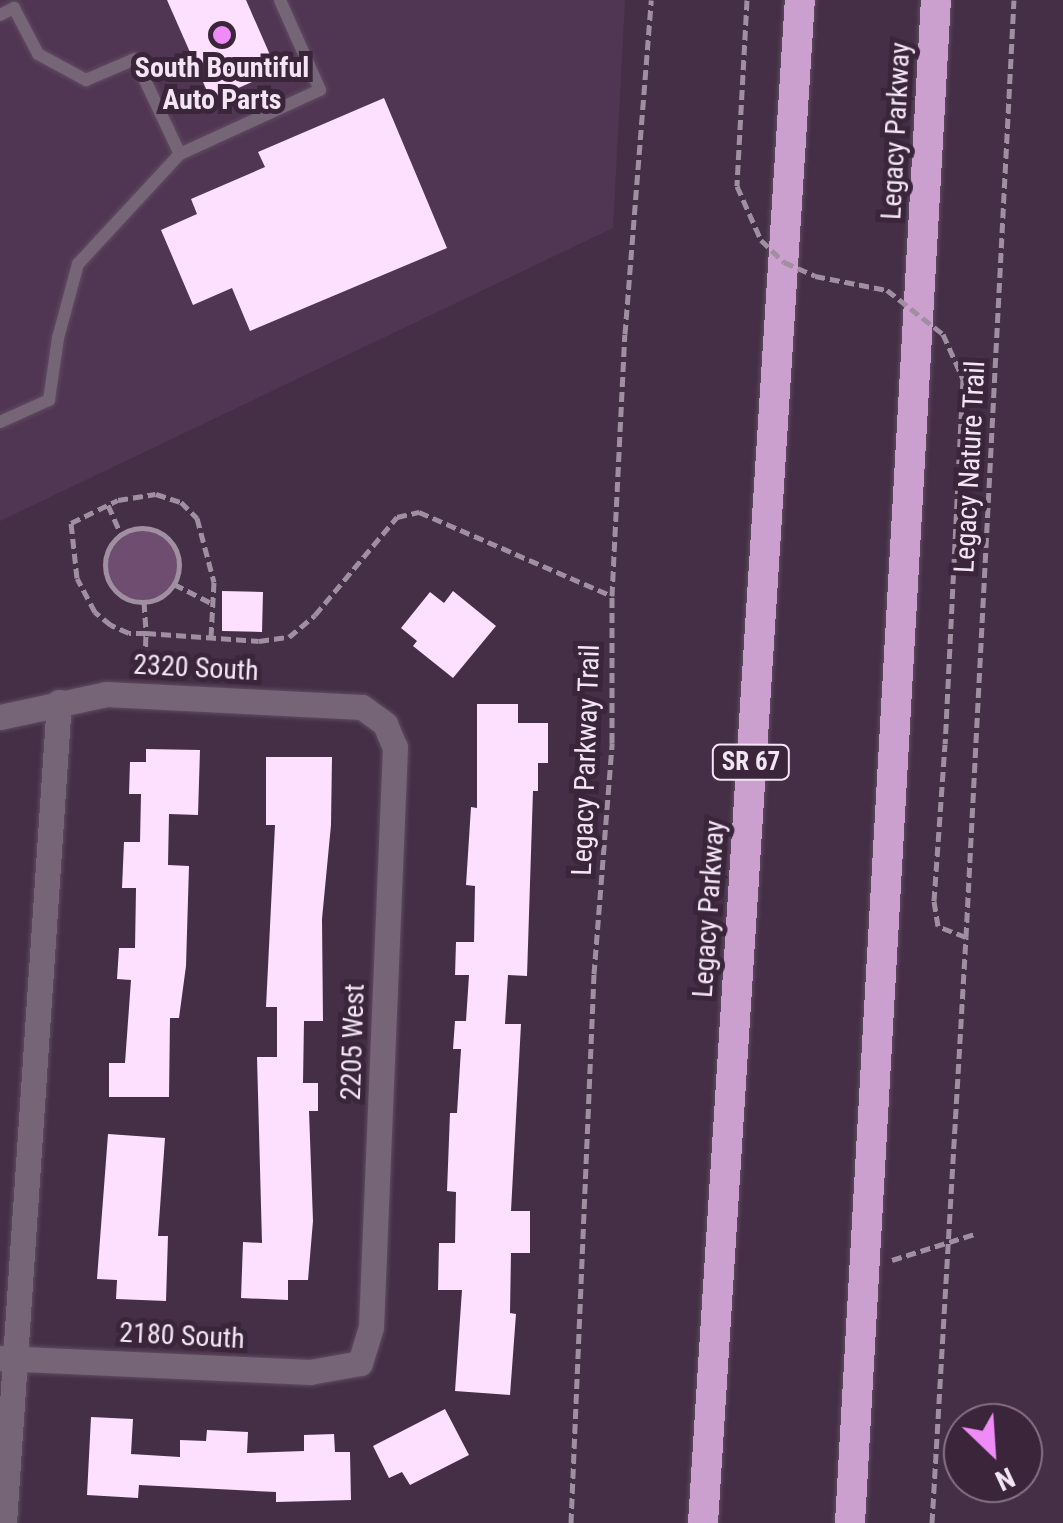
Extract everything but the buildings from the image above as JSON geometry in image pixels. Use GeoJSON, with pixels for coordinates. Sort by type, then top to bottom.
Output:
{"type":"FeatureCollection","features":[{"type":"Feature","properties":{"kind":"highway","name":"Legacy Parkway"},"geometry":{"type":"LineString","coordinates":[[703,1523],[800,0]]}},
{"type":"Feature","properties":{"kind":"highway","name":"Legacy Parkway"},"geometry":{"type":"LineString","coordinates":[[850,1523],[936,0]]}},
{"type":"Feature","properties":{"kind":"street","name":"2320 South"},"geometry":{"type":"LineString","coordinates":[[0,716],[106,694],[362,707],[385,724]]}},
{"type":"Feature","properties":{"kind":"street"},"geometry":{"type":"LineString","coordinates":[[4,1523],[7,1358],[59,702]]}},
{"type":"Feature","properties":{"kind":"street","name":"2205 West"},"geometry":{"type":"LineString","coordinates":[[360,1363],[371,1327],[392,808],[394,748],[385,724]]}},
{"type":"Feature","properties":{"kind":"street","name":"2180 South"},"geometry":{"type":"LineString","coordinates":[[7,1358],[310,1372],[360,1363]]}},
{"type":"Feature","properties":{"kind":"lane"},"geometry":{"type":"LineString","coordinates":[[0,422],[49,400],[58,338],[78,264],[180,154],[320,90],[280,0]]}},
{"type":"Feature","properties":{"kind":"lane"},"geometry":{"type":"LineString","coordinates":[[0,15],[14,8],[38,54],[86,80],[135,59],[180,154]]}},
{"type":"Feature","properties":{"kind":"path","name":"Legacy Parkway Trail"},"geometry":{"type":"LineString","coordinates":[[572,1523],[594,974],[612,743],[612,596],[625,334],[651,0]]}},
{"type":"Feature","properties":{"kind":"path"},"geometry":{"type":"LineString","coordinates":[[746,0],[738,186],[762,240],[784,262],[815,276],[887,290],[943,334],[964,379],[934,900],[938,926],[966,936],[932,1523]]}},
{"type":"Feature","properties":{"kind":"path","name":"Legacy Nature Trail"},"geometry":{"type":"LineString","coordinates":[[966,936],[1014,0]]}},
{"type":"Feature","properties":{"kind":"path"},"geometry":{"type":"LineString","coordinates":[[211,638],[213,604],[208,548],[197,518],[181,502],[156,494],[108,505],[71,523],[76,578],[95,612],[111,625],[146,633],[211,638],[289,638],[315,615],[397,517],[419,512],[612,596]]}},
{"type":"Feature","properties":{"kind":"path"},"geometry":{"type":"LineString","coordinates":[[108,505],[121,534]]}},
{"type":"Feature","properties":{"kind":"path"},"geometry":{"type":"LineString","coordinates":[[145,528],[168,538],[178,560],[174,584],[156,600],[144,602],[121,596],[106,578],[106,554],[121,534],[145,528]]}},
{"type":"Feature","properties":{"kind":"path"},"geometry":{"type":"LineString","coordinates":[[174,584],[213,604]]}},
{"type":"Feature","properties":{"kind":"path"},"geometry":{"type":"LineString","coordinates":[[144,602],[145,661]]}},
{"type":"Feature","properties":{"kind":"path"},"geometry":{"type":"LineString","coordinates":[[864,1270],[975,1234]]}},
{"type":"Feature","properties":{"kind":"shaded area"},"geometry":{"type":"Polygon","coordinates":[[[0,0],[625,0],[613,228],[0,521],[0,0]]]}},
{"type":"Feature","properties":{"kind":"shaded area"},"geometry":{"type":"Polygon","coordinates":[[[142,528],[168,539],[179,565],[168,591],[142,602],[116,591],[105,565],[116,539],[142,528]]]}},
{"type":"Feature","properties":{"kind":"place","name":"South Bountiful Auto Parts"},"geometry":{"type":"Point","coordinates":[222,35]}}]}
